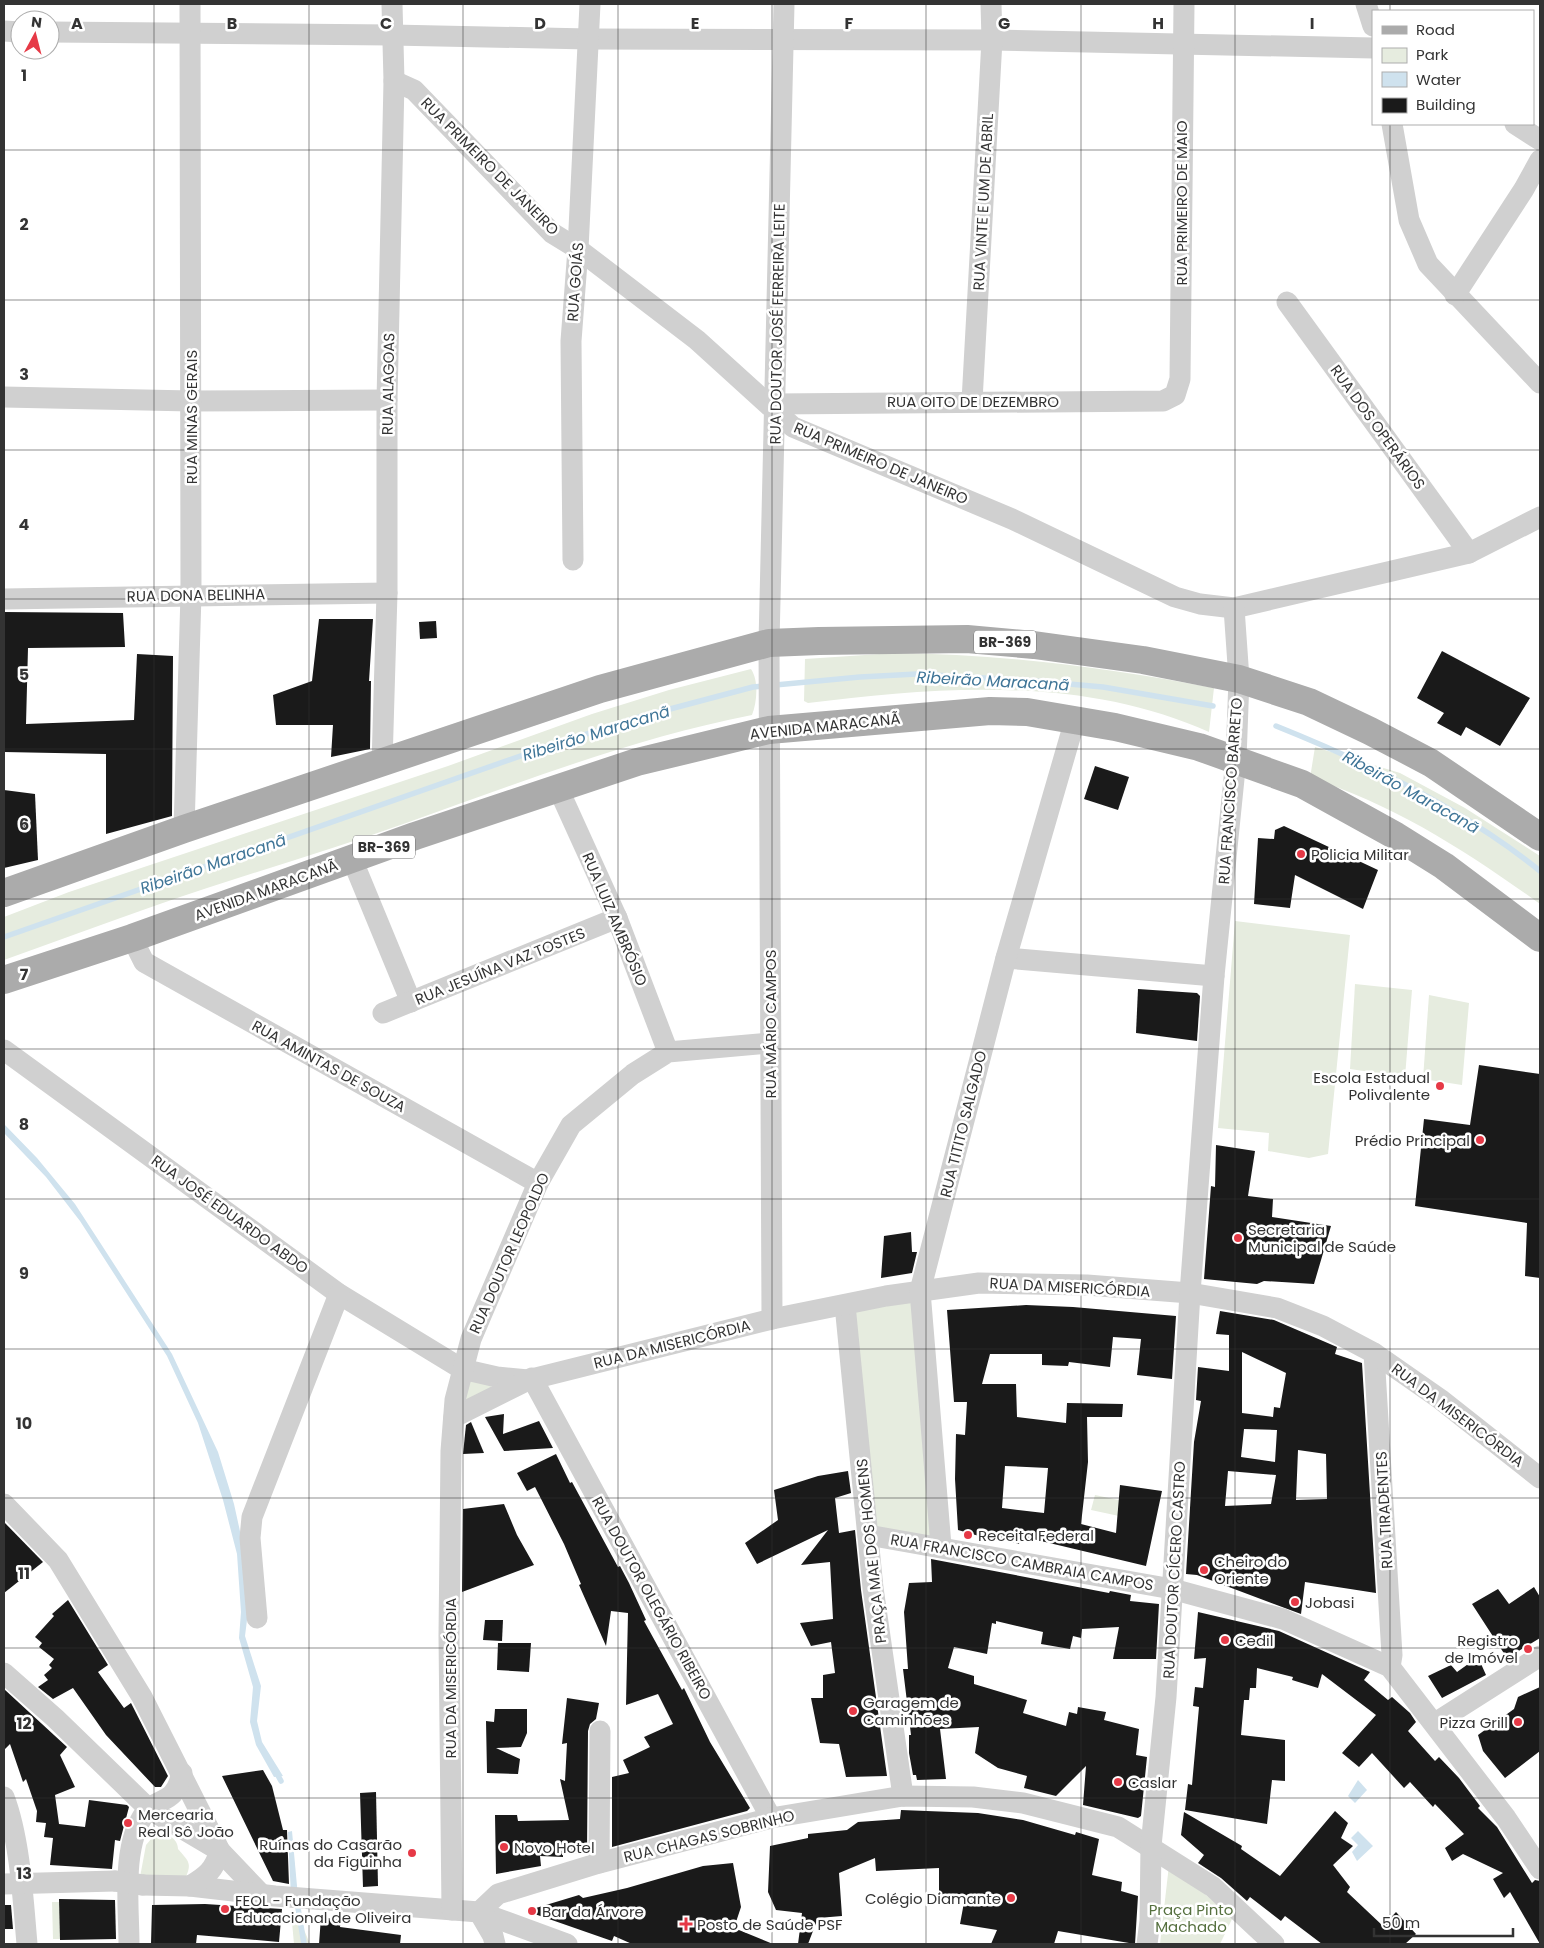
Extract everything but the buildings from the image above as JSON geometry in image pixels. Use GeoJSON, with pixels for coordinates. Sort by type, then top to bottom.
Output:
{"type":"FeatureCollection","features":[{"type":"Feature","properties":{"kind":"main road","name":"BR-369"},"geometry":{"type":"LineString","coordinates":[[4,894],[184,829],[382,764],[600,689],[769,651],[909,638],[967,639],[1086,651],[1239,679],[1309,702],[1379,735],[1430,763],[1540,837]]}},
{"type":"Feature","properties":{"kind":"main road","name":"AVENIDA MARACANÃ"},"geometry":{"type":"LineString","coordinates":[[4,980],[132,938],[558,788],[769,719],[990,712],[1027,712],[1191,745],[1236,759],[1302,784],[1396,836],[1483,894],[1540,938]]}},
{"type":"Feature","properties":{"kind":"street","name":"RUA MINAS GERAIS"},"geometry":{"type":"LineString","coordinates":[[184,829],[191,594],[190,4]]}},
{"type":"Feature","properties":{"kind":"street","name":"RUA ALAGOAS"},"geometry":{"type":"LineString","coordinates":[[382,764],[387,593],[387,400],[394,81],[392,4]]}},
{"type":"Feature","properties":{"kind":"street","name":"RUA GOIÁS"},"geometry":{"type":"LineString","coordinates":[[573,560],[571,341],[578,249],[590,4]]}},
{"type":"Feature","properties":{"kind":"street","name":"RUA DOUTOR JOSÉ FERREIRA LEITE"},"geometry":{"type":"LineString","coordinates":[[769,719],[784,4]]}},
{"type":"Feature","properties":{"kind":"street","name":"RUA VINTE E UM DE ABRIL"},"geometry":{"type":"LineString","coordinates":[[972,401],[992,40],[991,4]]}},
{"type":"Feature","properties":{"kind":"street","name":"RUA PRIMEIRO DE MAIO"},"geometry":{"type":"LineString","coordinates":[[1170,399],[1179,388],[1180,379],[1182,45],[1184,4]]}},
{"type":"Feature","properties":{"kind":"street"},"geometry":{"type":"LineString","coordinates":[[1366,4],[1372,23]]}},
{"type":"Feature","properties":{"kind":"street"},"geometry":{"type":"LineString","coordinates":[[60,32],[392,34],[589,39],[992,40],[1372,48]]}},
{"type":"Feature","properties":{"kind":"street","name":"RUA PRIMEIRO DE JANEIRO"},"geometry":{"type":"LineString","coordinates":[[394,81],[414,90],[552,232],[578,249],[697,340],[775,407],[793,427],[1012,520],[1175,597],[1200,604],[1234,608]]}},
{"type":"Feature","properties":{"kind":"street"},"geometry":{"type":"LineString","coordinates":[[1392,125],[1409,220],[1428,264],[1455,295],[1540,383]]}},
{"type":"Feature","properties":{"kind":"street"},"geometry":{"type":"LineString","coordinates":[[1517,125],[1540,140]]}},
{"type":"Feature","properties":{"kind":"street"},"geometry":{"type":"LineString","coordinates":[[1455,295],[1524,189],[1540,160]]}},
{"type":"Feature","properties":{"kind":"street","name":"RUA DOS OPERÁRIOS"},"geometry":{"type":"LineString","coordinates":[[1287,302],[1469,553]]}},
{"type":"Feature","properties":{"kind":"street"},"geometry":{"type":"LineString","coordinates":[[4,397],[191,401],[387,400]]}},
{"type":"Feature","properties":{"kind":"street","name":"RUA OITO DE DEZEMBRO"},"geometry":{"type":"LineString","coordinates":[[775,407],[972,401],[1163,401],[1170,399]]}},
{"type":"Feature","properties":{"kind":"street"},"geometry":{"type":"LineString","coordinates":[[1234,608],[1469,553],[1540,516]]}},
{"type":"Feature","properties":{"kind":"street","name":"RUA DONA BELINHA"},"geometry":{"type":"LineString","coordinates":[[4,599],[191,594],[387,593]]}},
{"type":"Feature","properties":{"kind":"street","name":"RUA FRANCISCO BARRETO"},"geometry":{"type":"LineString","coordinates":[[1190,1293],[1214,976],[1236,759],[1239,679],[1234,608]]}},
{"type":"Feature","properties":{"kind":"street","name":"RUA MÁRIO CAMPOS"},"geometry":{"type":"LineString","coordinates":[[769,719],[772,1319]]}},
{"type":"Feature","properties":{"kind":"street","name":"RUA TITITO SALGADO"},"geometry":{"type":"LineString","coordinates":[[920,1291],[1006,958],[1074,720]]}},
{"type":"Feature","properties":{"kind":"street","name":"RUA LUIZ AMBRÓSIO"},"geometry":{"type":"LineString","coordinates":[[558,788],[617,918],[668,1052]]}},
{"type":"Feature","properties":{"kind":"street"},"geometry":{"type":"LineString","coordinates":[[352,859],[412,1002]]}},
{"type":"Feature","properties":{"kind":"street","name":"RUA JESUÍNA VAZ TOSTES"},"geometry":{"type":"LineString","coordinates":[[383,1013],[617,918]]}},
{"type":"Feature","properties":{"kind":"street","name":"RUA AMINTAS DE SOUZA"},"geometry":{"type":"LineString","coordinates":[[132,938],[144,962],[538,1184]]}},
{"type":"Feature","properties":{"kind":"street"},"geometry":{"type":"LineString","coordinates":[[1006,958],[1214,976]]}},
{"type":"Feature","properties":{"kind":"street","name":"RUA DOUTOR LEOPOLDO"},"geometry":{"type":"LineString","coordinates":[[462,1369],[471,1339],[538,1184],[571,1125],[633,1074],[668,1052],[770,1043]]}},
{"type":"Feature","properties":{"kind":"street","name":"RUA JOSÉ EDUARDO ABDO"},"geometry":{"type":"LineString","coordinates":[[6,1056],[340,1294],[462,1369]]}},
{"type":"Feature","properties":{"kind":"street","name":"RUA DA MISERICÓRDIA"},"geometry":{"type":"LineString","coordinates":[[454,1417],[530,1379],[772,1319],[920,1291],[979,1283],[1087,1285],[1190,1293],[1277,1308],[1323,1326],[1374,1353],[1440,1399],[1540,1478]]}},
{"type":"Feature","properties":{"kind":"street"},"geometry":{"type":"LineString","coordinates":[[920,1291],[941,1546]]}},
{"type":"Feature","properties":{"kind":"street","name":"RUA DOUTOR CÍCERO CASTRO"},"geometry":{"type":"LineString","coordinates":[[1151,1846],[1162,1750],[1190,1293]]}},
{"type":"Feature","properties":{"kind":"street"},"geometry":{"type":"LineString","coordinates":[[257,1618],[250,1538],[252,1516],[340,1294]]}},
{"type":"Feature","properties":{"kind":"street","name":"PRAÇA MAE DOS HOMENS"},"geometry":{"type":"LineString","coordinates":[[845,1305],[873,1588],[903,1796]]}},
{"type":"Feature","properties":{"kind":"street","name":"RUA TIRADENTES"},"geometry":{"type":"LineString","coordinates":[[1374,1353],[1392,1655],[1390,1667]]}},
{"type":"Feature","properties":{"kind":"street","name":"RUA DA MISERICÓRDIA"},"geometry":{"type":"LineString","coordinates":[[452,1910],[449,1499],[454,1417],[462,1369],[497,1377],[530,1379]]}},
{"type":"Feature","properties":{"kind":"street","name":"RUA DOUTOR OLEGÁRIO RIBEIRO"},"geometry":{"type":"LineString","coordinates":[[530,1379],[771,1818]]}},
{"type":"Feature","properties":{"kind":"street"},"geometry":{"type":"LineString","coordinates":[[4,1504],[58,1560],[142,1697],[220,1851],[215,1867],[207,1876],[190,1886]]}},
{"type":"Feature","properties":{"kind":"street","name":"RUA FRANCISCO CAMBRAIA CAMPOS"},"geometry":{"type":"LineString","coordinates":[[868,1535],[941,1546],[1172,1590],[1283,1619],[1390,1667],[1435,1722],[1506,1818],[1540,1869]]}},
{"type":"Feature","properties":{"kind":"street"},"geometry":{"type":"LineString","coordinates":[[1435,1722],[1540,1656]]}},
{"type":"Feature","properties":{"kind":"street"},"geometry":{"type":"LineString","coordinates":[[4,1673],[55,1718],[149,1809],[220,1851],[260,1894]]}},
{"type":"Feature","properties":{"kind":"street"},"geometry":{"type":"LineString","coordinates":[[599,1863],[600,1731]]}},
{"type":"Feature","properties":{"kind":"street"},"geometry":{"type":"LineString","coordinates":[[129,1944],[128,1870],[136,1830],[149,1809],[164,1801],[175,1792],[182,1773]]}},
{"type":"Feature","properties":{"kind":"street","name":"RUA CHAGAS SOBRINHO"},"geometry":{"type":"LineString","coordinates":[[479,1912],[498,1894],[599,1863],[771,1818],[903,1796],[973,1797],[1023,1803],[1118,1827],[1151,1846],[1212,1887],[1274,1944]]}},
{"type":"Feature","properties":{"kind":"street"},"geometry":{"type":"LineString","coordinates":[[4,1797],[9,1810],[12,1884],[27,1944]]}},
{"type":"Feature","properties":{"kind":"street"},"geometry":{"type":"LineString","coordinates":[[136,1830],[153,1822],[178,1826]]}},
{"type":"Feature","properties":{"kind":"street"},"geometry":{"type":"LineString","coordinates":[[1147,1944],[1150,1921],[1151,1846]]}},
{"type":"Feature","properties":{"kind":"street"},"geometry":{"type":"LineString","coordinates":[[12,1884],[115,1882],[143,1885],[190,1886],[315,1899],[479,1912],[566,1944]]}},
{"type":"Feature","properties":{"kind":"street"},"geometry":{"type":"LineString","coordinates":[[479,1912],[493,1936],[495,1944]]}},
{"type":"Feature","properties":{"kind":"green space"},"geometry":{"type":"Polygon","coordinates":[[[895,653],[975,656],[1055,663],[1135,674],[1214,688],[1209,732],[1161,714],[1112,701],[1062,694],[1011,690],[909,692],[808,703],[804,701],[805,659],[895,653]]]}},
{"type":"Feature","properties":{"kind":"green space"},"geometry":{"type":"Polygon","coordinates":[[[751,669],[754,674],[756,692],[752,715],[621,748],[377,833],[157,905],[4,960],[4,917],[69,892],[448,766],[592,714],[669,690],[751,669]]]}},
{"type":"Feature","properties":{"kind":"green space"},"geometry":{"type":"Polygon","coordinates":[[[1315,747],[1400,773],[1465,808],[1540,856],[1540,904],[1486,866],[1401,816],[1371,801],[1310,778],[1315,747]]]}},
{"type":"Feature","properties":{"kind":"green space"},"geometry":{"type":"Polygon","coordinates":[[[1235,921],[1350,935],[1328,1154],[1309,1158],[1268,1151],[1269,1133],[1218,1128],[1235,921]]]}},
{"type":"Feature","properties":{"kind":"green space"},"geometry":{"type":"Polygon","coordinates":[[[1355,984],[1412,990],[1405,1077],[1350,1069],[1355,984]]]}},
{"type":"Feature","properties":{"kind":"green space"},"geometry":{"type":"Polygon","coordinates":[[[1429,995],[1469,1003],[1462,1085],[1423,1079],[1429,995]]]}},
{"type":"Feature","properties":{"kind":"green space"},"geometry":{"type":"Polygon","coordinates":[[[914,1299],[935,1538],[877,1528],[852,1309],[914,1299]]]}},
{"type":"Feature","properties":{"kind":"green space"},"geometry":{"type":"Polygon","coordinates":[[[464,1376],[488,1380],[494,1392],[459,1411],[464,1376]]]}},
{"type":"Feature","properties":{"kind":"green space"},"geometry":{"type":"Polygon","coordinates":[[[1095,1495],[1123,1501],[1119,1516],[1091,1510],[1095,1495]]]}},
{"type":"Feature","properties":{"kind":"green space"},"geometry":{"type":"Polygon","coordinates":[[[157,1832],[174,1839],[178,1849],[187,1860],[189,1866],[184,1881],[140,1877],[146,1845],[157,1832]]]}},
{"type":"Feature","properties":{"kind":"green space","name":"Praça Pinto Machado"},"geometry":{"type":"Polygon","coordinates":[[[1169,1865],[1233,1917],[1220,1944],[1160,1944],[1169,1865]]]}},
{"type":"Feature","properties":{"kind":"green space"},"geometry":{"type":"Polygon","coordinates":[[[52,1902],[61,1902],[62,1939],[53,1939],[52,1902]]]}},
{"type":"Feature","properties":{"kind":"green space"},"geometry":{"type":"Polygon","coordinates":[[[299,1918],[310,1944],[294,1944],[292,1922],[299,1918]]]}},
{"type":"Feature","properties":{"kind":"water"},"geometry":{"type":"Polygon","coordinates":[[[4,1124],[37,1158],[75,1204],[172,1354],[218,1452],[234,1504],[245,1554],[248,1612],[245,1636],[261,1686],[257,1721],[262,1742],[283,1776],[274,1777],[256,1745],[250,1722],[253,1687],[239,1638],[241,1612],[237,1554],[223,1500],[198,1423],[167,1356],[80,1221],[46,1177],[4,1133],[4,1124]]]}},
{"type":"Feature","properties":{"kind":"water"},"geometry":{"type":"Polygon","coordinates":[[[1358,1780],[1367,1790],[1355,1803],[1348,1796],[1358,1780]]]}},
{"type":"Feature","properties":{"kind":"water"},"geometry":{"type":"Polygon","coordinates":[[[292,1831],[298,1897],[291,1897],[288,1832],[292,1831]]]}},
{"type":"Feature","properties":{"kind":"water"},"geometry":{"type":"Polygon","coordinates":[[[1358,1831],[1373,1846],[1357,1861],[1352,1852],[1358,1845],[1351,1838],[1358,1831]]]}},
{"type":"Feature","properties":{"kind":"waterway","name":"Ribeirão Maracanã"},"geometry":{"type":"LineString","coordinates":[[4,937],[546,747],[636,718],[753,687],[860,677],[917,674],[1103,687],[1213,706]]}},
{"type":"Feature","properties":{"kind":"waterway","name":"Ribeirão Maracanã"},"geometry":{"type":"LineString","coordinates":[[1276,726],[1345,755],[1414,789],[1480,828],[1540,871]]}},
{"type":"Feature","properties":{"kind":"waterway"},"geometry":{"type":"LineString","coordinates":[[275,1770],[281,1781]]}},
{"type":"Feature","properties":{"kind":"waterway"},"geometry":{"type":"LineString","coordinates":[[297,1902],[304,1944]]}},
{"type":"Feature","properties":{"kind":"place","name":"Policia Militar"},"geometry":{"type":"Point","coordinates":[1301,854]}},
{"type":"Feature","properties":{"kind":"place","name":"Escola Estadual Polivalente"},"geometry":{"type":"Point","coordinates":[1440,1086]}},
{"type":"Feature","properties":{"kind":"place","name":"Prédio Principal"},"geometry":{"type":"Point","coordinates":[1480,1140]}},
{"type":"Feature","properties":{"kind":"place","name":"Secretaria Municipal de Saúde"},"geometry":{"type":"Point","coordinates":[1238,1238]}},
{"type":"Feature","properties":{"kind":"place","name":"Receita Federal"},"geometry":{"type":"Point","coordinates":[968,1535]}},
{"type":"Feature","properties":{"kind":"place","name":"Cheiro do Oriente"},"geometry":{"type":"Point","coordinates":[1204,1570]}},
{"type":"Feature","properties":{"kind":"place","name":"Jobasi"},"geometry":{"type":"Point","coordinates":[1295,1602]}},
{"type":"Feature","properties":{"kind":"place","name":"Cedil"},"geometry":{"type":"Point","coordinates":[1225,1640]}},
{"type":"Feature","properties":{"kind":"place","name":"Registro de Imóvel"},"geometry":{"type":"Point","coordinates":[1528,1649]}},
{"type":"Feature","properties":{"kind":"place","name":"Garagem de Caminhões"},"geometry":{"type":"Point","coordinates":[853,1711]}},
{"type":"Feature","properties":{"kind":"place","name":"Pizza Grill"},"geometry":{"type":"Point","coordinates":[1518,1722]}},
{"type":"Feature","properties":{"kind":"place","name":"Caslar"},"geometry":{"type":"Point","coordinates":[1118,1782]}},
{"type":"Feature","properties":{"kind":"place","name":"Mercearia Real Sô João"},"geometry":{"type":"Point","coordinates":[128,1823]}},
{"type":"Feature","properties":{"kind":"place","name":"Novo Hotel"},"geometry":{"type":"Point","coordinates":[504,1847]}},
{"type":"Feature","properties":{"kind":"place","name":"Ruínas do Casarão da Figuinha"},"geometry":{"type":"Point","coordinates":[412,1853]}},
{"type":"Feature","properties":{"kind":"place","name":"Colégio Diamante"},"geometry":{"type":"Point","coordinates":[1011,1898]}},
{"type":"Feature","properties":{"kind":"place","name":"FEOL - Fundação Educacional de Oliveira"},"geometry":{"type":"Point","coordinates":[225,1909]}},
{"type":"Feature","properties":{"kind":"place","name":"Bar da Árvore"},"geometry":{"type":"Point","coordinates":[532,1911]}},
{"type":"Feature","properties":{"kind":"place","name":"Posto de Saúde PSF"},"geometry":{"type":"Point","coordinates":[686,1924]}}]}
